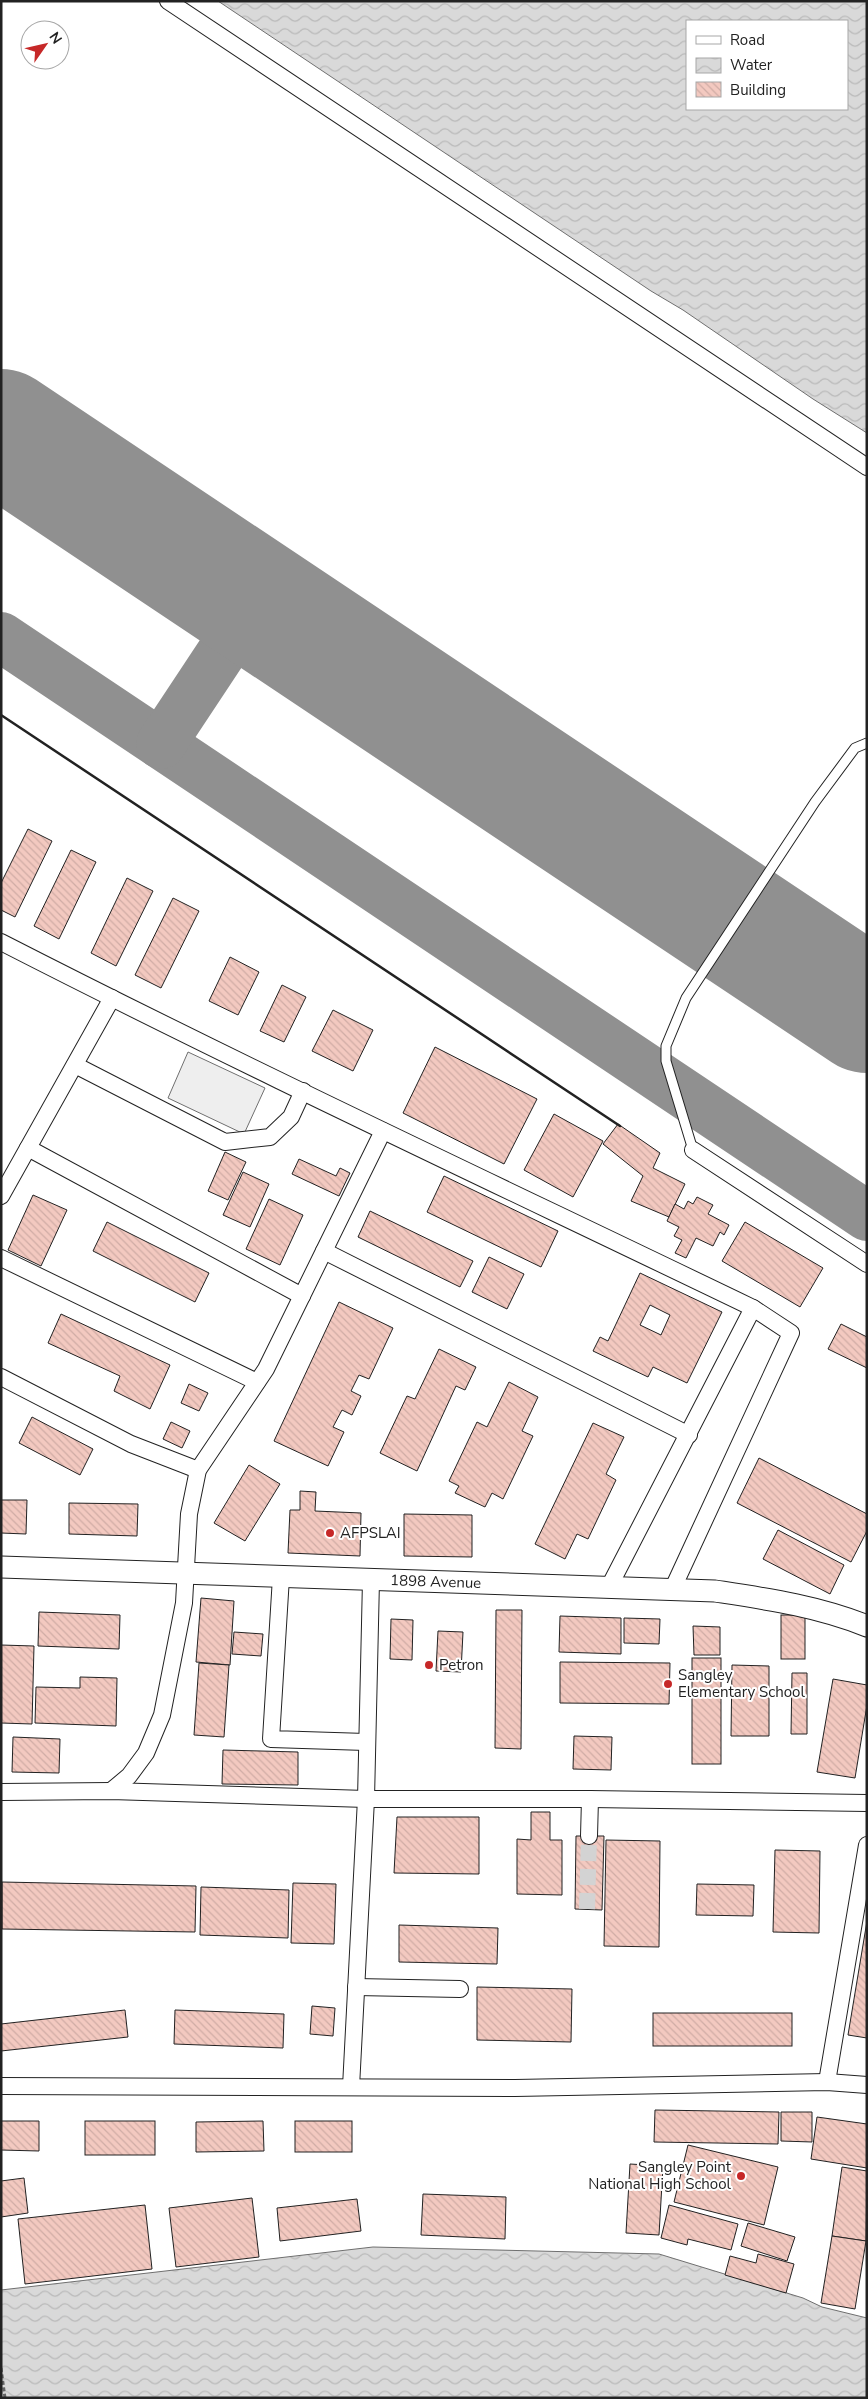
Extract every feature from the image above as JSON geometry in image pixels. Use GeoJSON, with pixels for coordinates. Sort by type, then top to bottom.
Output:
{"type":"FeatureCollection","features":[{"type":"Feature","properties":{"kind":"street"},"geometry":{"type":"LineString","coordinates":[[168,1],[867,467]]}},
{"type":"Feature","properties":{"kind":"street"},"geometry":{"type":"LineString","coordinates":[[1,942],[383,1131],[753,1308],[791,1333],[673,1588]]}},
{"type":"Feature","properties":{"kind":"street"},"geometry":{"type":"LineString","coordinates":[[1,1196],[112,998]]}},
{"type":"Feature","properties":{"kind":"street"},"geometry":{"type":"LineString","coordinates":[[75,1065],[225,1142],[270,1137],[291,1117],[302,1091]]}},
{"type":"Feature","properties":{"kind":"street"},"geometry":{"type":"LineString","coordinates":[[110,1791],[129,1776],[146,1753],[162,1715],[184,1603],[189,1514],[198,1470],[258,1382],[383,1131]]}},
{"type":"Feature","properties":{"kind":"street"},"geometry":{"type":"LineString","coordinates":[[28,1148],[302,1296]]}},
{"type":"Feature","properties":{"kind":"street"},"geometry":{"type":"LineString","coordinates":[[693,1150],[867,1264]]}},
{"type":"Feature","properties":{"kind":"street"},"geometry":{"type":"LineString","coordinates":[[324,1251],[689,1436]]}},
{"type":"Feature","properties":{"kind":"street"},"geometry":{"type":"LineString","coordinates":[[1,1258],[258,1382]]}},
{"type":"Feature","properties":{"kind":"street"},"geometry":{"type":"LineString","coordinates":[[609,1587],[689,1436],[753,1308]]}},
{"type":"Feature","properties":{"kind":"street"},"geometry":{"type":"LineString","coordinates":[[1,1377],[131,1444],[198,1470]]}},
{"type":"Feature","properties":{"kind":"street","name":"1898 Avenue"},"geometry":{"type":"LineString","coordinates":[[1,1567],[673,1588],[715,1591],[795,1603],[834,1613],[867,1626]]}},
{"type":"Feature","properties":{"kind":"street"},"geometry":{"type":"LineString","coordinates":[[280,1577],[271,1739],[366,1742]]}},
{"type":"Feature","properties":{"kind":"street"},"geometry":{"type":"LineString","coordinates":[[351,2087],[366,1799],[366,1742],[372,1580]]}},
{"type":"Feature","properties":{"kind":"street"},"geometry":{"type":"LineString","coordinates":[[1,1792],[110,1791],[366,1799],[590,1799],[867,1803]]}},
{"type":"Feature","properties":{"kind":"street"},"geometry":{"type":"LineString","coordinates":[[589,1836],[590,1799]]}},
{"type":"Feature","properties":{"kind":"street"},"geometry":{"type":"LineString","coordinates":[[827,2082],[867,1845]]}},
{"type":"Feature","properties":{"kind":"street"},"geometry":{"type":"LineString","coordinates":[[356,1986],[460,1989]]}},
{"type":"Feature","properties":{"kind":"street"},"geometry":{"type":"LineString","coordinates":[[1,2086],[515,2088],[827,2082],[867,2085]]}},
{"type":"Feature","properties":{"kind":"lane"},"geometry":{"type":"LineString","coordinates":[[693,1150],[666,1061],[666,1046],[686,998],[815,802],[856,748],[867,743]]}},
{"type":"Feature","properties":{"kind":"path"},"geometry":{"type":"LineString","coordinates":[[1,2368],[5,2398]]}},
{"type":"Feature","properties":{"kind":"shaded area"},"geometry":{"type":"Polygon","coordinates":[[[188,1052],[265,1088],[244,1134],[168,1098],[188,1052]]]}},
{"type":"Feature","properties":{"kind":"water"},"geometry":{"type":"Polygon","coordinates":[[[218,1],[867,1],[867,433],[813,399],[683,310],[651,291],[218,1]]]}},
{"type":"Feature","properties":{"kind":"water"},"geometry":{"type":"Polygon","coordinates":[[[373,2247],[659,2254],[803,2298],[822,2307],[867,2318],[867,2398],[1,2398],[1,2290],[373,2247]]]}},
{"type":"Feature","properties":{"kind":"building"},"geometry":{"type":"Polygon","coordinates":[[[28,829],[52,841],[15,917],[1,910],[1,883],[28,829]]]}},
{"type":"Feature","properties":{"kind":"building"},"geometry":{"type":"Polygon","coordinates":[[[71,850],[96,862],[59,939],[34,926],[71,850]]]}},
{"type":"Feature","properties":{"kind":"building"},"geometry":{"type":"Polygon","coordinates":[[[127,878],[153,891],[116,966],[91,953],[127,878]]]}},
{"type":"Feature","properties":{"kind":"building"},"geometry":{"type":"Polygon","coordinates":[[[173,898],[199,911],[161,988],[135,975],[173,898]]]}},
{"type":"Feature","properties":{"kind":"building"},"geometry":{"type":"Polygon","coordinates":[[[230,957],[259,972],[238,1015],[209,1001],[230,957]]]}},
{"type":"Feature","properties":{"kind":"building"},"geometry":{"type":"Polygon","coordinates":[[[282,985],[306,997],[284,1042],[260,1031],[282,985]]]}},
{"type":"Feature","properties":{"kind":"building"},"geometry":{"type":"Polygon","coordinates":[[[333,1010],[373,1030],[353,1071],[312,1051],[333,1010]]]}},
{"type":"Feature","properties":{"kind":"building"},"geometry":{"type":"Polygon","coordinates":[[[435,1047],[537,1099],[504,1164],[403,1113],[435,1047]]]}},
{"type":"Feature","properties":{"kind":"building"},"geometry":{"type":"Polygon","coordinates":[[[554,1114],[603,1141],[573,1197],[524,1170],[554,1114]]]}},
{"type":"Feature","properties":{"kind":"building"},"geometry":{"type":"Polygon","coordinates":[[[618,1124],[660,1153],[653,1168],[685,1184],[669,1217],[631,1201],[643,1176],[603,1144],[618,1124]]]}},
{"type":"Feature","properties":{"kind":"building"},"geometry":{"type":"Polygon","coordinates":[[[225,1152],[246,1162],[228,1200],[208,1191],[225,1152]]]}},
{"type":"Feature","properties":{"kind":"building"},"geometry":{"type":"Polygon","coordinates":[[[299,1159],[336,1176],[340,1168],[350,1173],[339,1196],[292,1174],[299,1159]]]}},
{"type":"Feature","properties":{"kind":"building"},"geometry":{"type":"Polygon","coordinates":[[[243,1172],[269,1184],[250,1227],[223,1215],[243,1172]]]}},
{"type":"Feature","properties":{"kind":"building"},"geometry":{"type":"Polygon","coordinates":[[[444,1176],[558,1231],[541,1267],[427,1212],[444,1176]]]}},
{"type":"Feature","properties":{"kind":"building"},"geometry":{"type":"Polygon","coordinates":[[[33,1195],[67,1210],[41,1266],[8,1250],[33,1195]]]}},
{"type":"Feature","properties":{"kind":"building"},"geometry":{"type":"Polygon","coordinates":[[[697,1197],[713,1205],[708,1214],[729,1225],[724,1235],[720,1232],[713,1246],[696,1238],[686,1258],[675,1253],[682,1240],[674,1236],[679,1227],[667,1221],[675,1204],[684,1209],[688,1201],[693,1204],[697,1197]]]}},
{"type":"Feature","properties":{"kind":"building"},"geometry":{"type":"Polygon","coordinates":[[[269,1199],[303,1215],[280,1265],[246,1249],[269,1199]]]}},
{"type":"Feature","properties":{"kind":"building"},"geometry":{"type":"Polygon","coordinates":[[[370,1211],[473,1261],[460,1287],[358,1237],[370,1211]]]}},
{"type":"Feature","properties":{"kind":"building"},"geometry":{"type":"Polygon","coordinates":[[[107,1222],[209,1273],[195,1302],[93,1251],[107,1222]]]}},
{"type":"Feature","properties":{"kind":"building"},"geometry":{"type":"Polygon","coordinates":[[[745,1222],[823,1268],[800,1307],[722,1261],[745,1222]]]}},
{"type":"Feature","properties":{"kind":"building"},"geometry":{"type":"Polygon","coordinates":[[[489,1257],[524,1274],[507,1309],[472,1292],[489,1257]]]}},
{"type":"Feature","properties":{"kind":"building"},"geometry":{"type":"Polygon","coordinates":[[[640,1273],[722,1312],[687,1383],[653,1367],[648,1377],[593,1351],[600,1337],[608,1341],[640,1273]],[[650,1305],[640,1325],[661,1335],[670,1315],[650,1305]]]}},
{"type":"Feature","properties":{"kind":"building"},"geometry":{"type":"Polygon","coordinates":[[[339,1302],[393,1328],[369,1379],[359,1375],[351,1391],[361,1396],[352,1415],[342,1410],[333,1427],[344,1432],[328,1466],[274,1441],[339,1302]]]}},
{"type":"Feature","properties":{"kind":"building"},"geometry":{"type":"Polygon","coordinates":[[[61,1314],[170,1365],[150,1409],[114,1391],[120,1376],[48,1343],[61,1314]]]}},
{"type":"Feature","properties":{"kind":"building"},"geometry":{"type":"Polygon","coordinates":[[[841,1324],[867,1337],[867,1368],[828,1349],[841,1324]]]}},
{"type":"Feature","properties":{"kind":"building"},"geometry":{"type":"Polygon","coordinates":[[[439,1349],[476,1367],[465,1390],[456,1386],[417,1471],[380,1453],[407,1396],[415,1399],[439,1349]]]}},
{"type":"Feature","properties":{"kind":"building"},"geometry":{"type":"Polygon","coordinates":[[[509,1382],[538,1397],[522,1431],[533,1436],[503,1499],[492,1493],[485,1507],[455,1493],[459,1486],[449,1481],[477,1422],[487,1427],[509,1382]]]}},
{"type":"Feature","properties":{"kind":"building"},"geometry":{"type":"Polygon","coordinates":[[[189,1384],[208,1393],[199,1411],[181,1403],[189,1384]]]}},
{"type":"Feature","properties":{"kind":"building"},"geometry":{"type":"Polygon","coordinates":[[[32,1417],[93,1449],[80,1475],[19,1443],[32,1417]]]}},
{"type":"Feature","properties":{"kind":"building"},"geometry":{"type":"Polygon","coordinates":[[[171,1422],[190,1431],[182,1448],[163,1439],[171,1422]]]}},
{"type":"Feature","properties":{"kind":"building"},"geometry":{"type":"Polygon","coordinates":[[[593,1423],[624,1437],[606,1474],[616,1480],[588,1539],[577,1534],[565,1559],[535,1544],[593,1423]]]}},
{"type":"Feature","properties":{"kind":"building"},"geometry":{"type":"Polygon","coordinates":[[[759,1458],[867,1514],[867,1531],[851,1562],[737,1503],[759,1458]]]}},
{"type":"Feature","properties":{"kind":"building"},"geometry":{"type":"Polygon","coordinates":[[[249,1465],[280,1484],[245,1541],[214,1523],[249,1465]]]}},
{"type":"Feature","properties":{"kind":"building"},"geometry":{"type":"Polygon","coordinates":[[[300,1491],[316,1492],[315,1511],[361,1513],[360,1556],[288,1553],[290,1510],[300,1510],[300,1491]]]}},
{"type":"Feature","properties":{"kind":"building"},"geometry":{"type":"Polygon","coordinates":[[[1,1500],[27,1500],[26,1534],[1,1533],[1,1500]]]}},
{"type":"Feature","properties":{"kind":"building"},"geometry":{"type":"Polygon","coordinates":[[[69,1503],[138,1504],[137,1536],[69,1534],[69,1503]]]}},
{"type":"Feature","properties":{"kind":"building"},"geometry":{"type":"Polygon","coordinates":[[[404,1514],[472,1515],[472,1557],[404,1556],[404,1514]]]}},
{"type":"Feature","properties":{"kind":"building"},"geometry":{"type":"Polygon","coordinates":[[[778,1530],[844,1565],[830,1594],[763,1559],[778,1530]]]}},
{"type":"Feature","properties":{"kind":"building"},"geometry":{"type":"Polygon","coordinates":[[[201,1598],[234,1601],[230,1665],[196,1662],[201,1598]]]}},
{"type":"Feature","properties":{"kind":"building"},"geometry":{"type":"Polygon","coordinates":[[[496,1610],[522,1610],[521,1749],[495,1748],[496,1610]]]}},
{"type":"Feature","properties":{"kind":"building"},"geometry":{"type":"Polygon","coordinates":[[[39,1612],[120,1615],[119,1649],[38,1646],[39,1612]]]}},
{"type":"Feature","properties":{"kind":"building"},"geometry":{"type":"Polygon","coordinates":[[[781,1615],[805,1615],[805,1659],[781,1659],[781,1615]]]}},
{"type":"Feature","properties":{"kind":"building"},"geometry":{"type":"Polygon","coordinates":[[[560,1616],[621,1618],[621,1654],[559,1652],[560,1616]]]}},
{"type":"Feature","properties":{"kind":"building"},"geometry":{"type":"Polygon","coordinates":[[[624,1618],[660,1619],[659,1644],[624,1643],[624,1618]]]}},
{"type":"Feature","properties":{"kind":"building"},"geometry":{"type":"Polygon","coordinates":[[[391,1619],[413,1620],[412,1660],[390,1659],[391,1619]]]}},
{"type":"Feature","properties":{"kind":"building"},"geometry":{"type":"Polygon","coordinates":[[[693,1626],[720,1627],[720,1655],[694,1655],[693,1626]]]}},
{"type":"Feature","properties":{"kind":"building"},"geometry":{"type":"Polygon","coordinates":[[[438,1631],[463,1632],[461,1672],[436,1671],[438,1631]]]}},
{"type":"Feature","properties":{"kind":"building"},"geometry":{"type":"Polygon","coordinates":[[[234,1632],[263,1634],[261,1656],[232,1654],[234,1632]]]}},
{"type":"Feature","properties":{"kind":"building"},"geometry":{"type":"Polygon","coordinates":[[[1,1645],[34,1646],[32,1724],[1,1723],[1,1645]]]}},
{"type":"Feature","properties":{"kind":"building"},"geometry":{"type":"Polygon","coordinates":[[[692,1658],[721,1658],[721,1764],[692,1764],[692,1658]]]}},
{"type":"Feature","properties":{"kind":"building"},"geometry":{"type":"Polygon","coordinates":[[[560,1662],[670,1663],[669,1704],[560,1703],[560,1662]]]}},
{"type":"Feature","properties":{"kind":"building"},"geometry":{"type":"Polygon","coordinates":[[[199,1663],[229,1665],[224,1737],[194,1735],[199,1663]]]}},
{"type":"Feature","properties":{"kind":"building"},"geometry":{"type":"Polygon","coordinates":[[[732,1665],[769,1666],[769,1736],[731,1736],[732,1665]]]}},
{"type":"Feature","properties":{"kind":"building"},"geometry":{"type":"Polygon","coordinates":[[[792,1673],[807,1673],[807,1734],[791,1734],[792,1673]]]}},
{"type":"Feature","properties":{"kind":"building"},"geometry":{"type":"Polygon","coordinates":[[[80,1677],[117,1678],[116,1726],[35,1723],[36,1687],[80,1688],[80,1677]]]}},
{"type":"Feature","properties":{"kind":"building"},"geometry":{"type":"Polygon","coordinates":[[[833,1679],[867,1685],[867,1705],[855,1778],[817,1772],[833,1679]]]}},
{"type":"Feature","properties":{"kind":"building"},"geometry":{"type":"Polygon","coordinates":[[[574,1736],[612,1737],[611,1770],[573,1769],[574,1736]]]}},
{"type":"Feature","properties":{"kind":"building"},"geometry":{"type":"Polygon","coordinates":[[[13,1737],[60,1739],[59,1773],[12,1772],[13,1737]]]}},
{"type":"Feature","properties":{"kind":"building"},"geometry":{"type":"Polygon","coordinates":[[[223,1750],[298,1752],[298,1785],[222,1784],[223,1750]]]}},
{"type":"Feature","properties":{"kind":"building"},"geometry":{"type":"Polygon","coordinates":[[[531,1812],[550,1812],[550,1840],[562,1840],[562,1895],[517,1894],[517,1839],[531,1840],[531,1812]]]}},
{"type":"Feature","properties":{"kind":"building"},"geometry":{"type":"Polygon","coordinates":[[[397,1817],[479,1817],[479,1874],[394,1873],[397,1817]]]}},
{"type":"Feature","properties":{"kind":"building"},"geometry":{"type":"Polygon","coordinates":[[[576,1836],[604,1836],[602,1910],[575,1909],[576,1836]]]}},
{"type":"Feature","properties":{"kind":"building"},"geometry":{"type":"Polygon","coordinates":[[[606,1840],[660,1841],[659,1947],[604,1946],[606,1840]]]}},
{"type":"Feature","properties":{"kind":"building"},"geometry":{"type":"Polygon","coordinates":[[[775,1850],[820,1851],[819,1933],[773,1932],[775,1850]]]}},
{"type":"Feature","properties":{"kind":"building"},"geometry":{"type":"Polygon","coordinates":[[[2,1882],[196,1886],[195,1932],[2,1929],[2,1882]]]}},
{"type":"Feature","properties":{"kind":"building"},"geometry":{"type":"Polygon","coordinates":[[[293,1883],[336,1884],[334,1944],[291,1943],[293,1883]]]}},
{"type":"Feature","properties":{"kind":"building"},"geometry":{"type":"Polygon","coordinates":[[[697,1884],[754,1885],[753,1916],[696,1915],[697,1884]]]}},
{"type":"Feature","properties":{"kind":"building"},"geometry":{"type":"Polygon","coordinates":[[[201,1887],[289,1890],[288,1938],[200,1935],[201,1887]]]}},
{"type":"Feature","properties":{"kind":"building"},"geometry":{"type":"Polygon","coordinates":[[[867,1921],[867,2038],[848,2035],[867,1921]]]}},
{"type":"Feature","properties":{"kind":"building"},"geometry":{"type":"Polygon","coordinates":[[[399,1925],[498,1928],[497,1964],[399,1962],[399,1925]]]}},
{"type":"Feature","properties":{"kind":"building"},"geometry":{"type":"Polygon","coordinates":[[[477,1987],[572,1989],[571,2042],[477,2040],[477,1987]]]}},
{"type":"Feature","properties":{"kind":"building"},"geometry":{"type":"Polygon","coordinates":[[[312,2006],[335,2008],[333,2036],[310,2034],[312,2006]]]}},
{"type":"Feature","properties":{"kind":"building"},"geometry":{"type":"Polygon","coordinates":[[[125,2010],[128,2037],[1,2051],[1,2024],[125,2010]]]}},
{"type":"Feature","properties":{"kind":"building"},"geometry":{"type":"Polygon","coordinates":[[[175,2010],[284,2014],[283,2048],[174,2044],[175,2010]]]}},
{"type":"Feature","properties":{"kind":"building"},"geometry":{"type":"Polygon","coordinates":[[[653,2013],[792,2013],[792,2046],[653,2046],[653,2013]]]}},
{"type":"Feature","properties":{"kind":"building"},"geometry":{"type":"Polygon","coordinates":[[[655,2110],[779,2112],[778,2144],[654,2142],[655,2110]]]}},
{"type":"Feature","properties":{"kind":"building"},"geometry":{"type":"Polygon","coordinates":[[[781,2112],[812,2112],[812,2142],[781,2141],[781,2112]]]}},
{"type":"Feature","properties":{"kind":"building"},"geometry":{"type":"Polygon","coordinates":[[[817,2117],[867,2124],[867,2168],[811,2159],[817,2117]]]}},
{"type":"Feature","properties":{"kind":"building"},"geometry":{"type":"Polygon","coordinates":[[[1,2121],[39,2121],[39,2151],[1,2150],[1,2121]]]}},
{"type":"Feature","properties":{"kind":"building"},"geometry":{"type":"Polygon","coordinates":[[[85,2121],[155,2121],[155,2155],[85,2155],[85,2121]]]}},
{"type":"Feature","properties":{"kind":"building"},"geometry":{"type":"Polygon","coordinates":[[[263,2121],[264,2151],[196,2152],[196,2122],[263,2121]]]}},
{"type":"Feature","properties":{"kind":"building"},"geometry":{"type":"Polygon","coordinates":[[[295,2121],[352,2121],[352,2152],[295,2152],[295,2121]]]}},
{"type":"Feature","properties":{"kind":"building"},"geometry":{"type":"Polygon","coordinates":[[[688,2145],[778,2167],[764,2225],[674,2202],[688,2145]]]}},
{"type":"Feature","properties":{"kind":"building"},"geometry":{"type":"Polygon","coordinates":[[[630,2164],[663,2166],[659,2235],[626,2233],[630,2164]]]}},
{"type":"Feature","properties":{"kind":"building"},"geometry":{"type":"Polygon","coordinates":[[[842,2167],[867,2171],[866,2241],[832,2236],[842,2167]]]}},
{"type":"Feature","properties":{"kind":"building"},"geometry":{"type":"Polygon","coordinates":[[[24,2178],[28,2213],[1,2217],[1,2181],[24,2178]]]}},
{"type":"Feature","properties":{"kind":"building"},"geometry":{"type":"Polygon","coordinates":[[[423,2194],[506,2197],[505,2239],[421,2235],[423,2194]]]}},
{"type":"Feature","properties":{"kind":"building"},"geometry":{"type":"Polygon","coordinates":[[[252,2198],[259,2257],[176,2267],[169,2208],[252,2198]]]}},
{"type":"Feature","properties":{"kind":"building"},"geometry":{"type":"Polygon","coordinates":[[[357,2199],[361,2231],[280,2241],[277,2208],[357,2199]]]}},
{"type":"Feature","properties":{"kind":"building"},"geometry":{"type":"Polygon","coordinates":[[[145,2205],[152,2269],[25,2284],[18,2219],[145,2205]]]}},
{"type":"Feature","properties":{"kind":"building"},"geometry":{"type":"Polygon","coordinates":[[[669,2205],[738,2224],[731,2250],[688,2239],[687,2245],[661,2238],[669,2205]]]}},
{"type":"Feature","properties":{"kind":"building"},"geometry":{"type":"Polygon","coordinates":[[[748,2223],[795,2237],[787,2261],[741,2246],[748,2223]]]}},
{"type":"Feature","properties":{"kind":"building"},"geometry":{"type":"Polygon","coordinates":[[[832,2236],[866,2241],[855,2309],[821,2303],[832,2236]]]}},
{"type":"Feature","properties":{"kind":"building"},"geometry":{"type":"Polygon","coordinates":[[[758,2254],[794,2264],[786,2293],[725,2275],[730,2256],[756,2263],[758,2254]]]}},
{"type":"Feature","properties":{"kind":"taxiway"},"geometry":{"type":"LineString","coordinates":[[161,744],[255,602]]}},
{"type":"Feature","properties":{"kind":"taxiway"},"geometry":{"type":"LineString","coordinates":[[1,637],[867,1216]]}},
{"type":"Feature","properties":{"kind":"runway"},"geometry":{"type":"LineString","coordinates":[[1,432],[867,1010]]}},
{"type":"Feature","properties":{"kind":"tunnel"},"geometry":{"type":"LineString","coordinates":[[587,1909],[589,1836]]}},
{"type":"Feature","properties":{"kind":"wall"},"geometry":{"type":"LineString","coordinates":[[1,715],[620,1126]]}},
{"type":"Feature","properties":{"kind":"place","name":"AFPSLAI"},"geometry":{"type":"Point","coordinates":[330,1533]}},
{"type":"Feature","properties":{"kind":"place","name":"Petron"},"geometry":{"type":"Point","coordinates":[429,1665]}},
{"type":"Feature","properties":{"kind":"place","name":"Sangley Elementary School"},"geometry":{"type":"Point","coordinates":[668,1684]}},
{"type":"Feature","properties":{"kind":"place","name":"Sangley Point National High School"},"geometry":{"type":"Point","coordinates":[741,2176]}}]}
